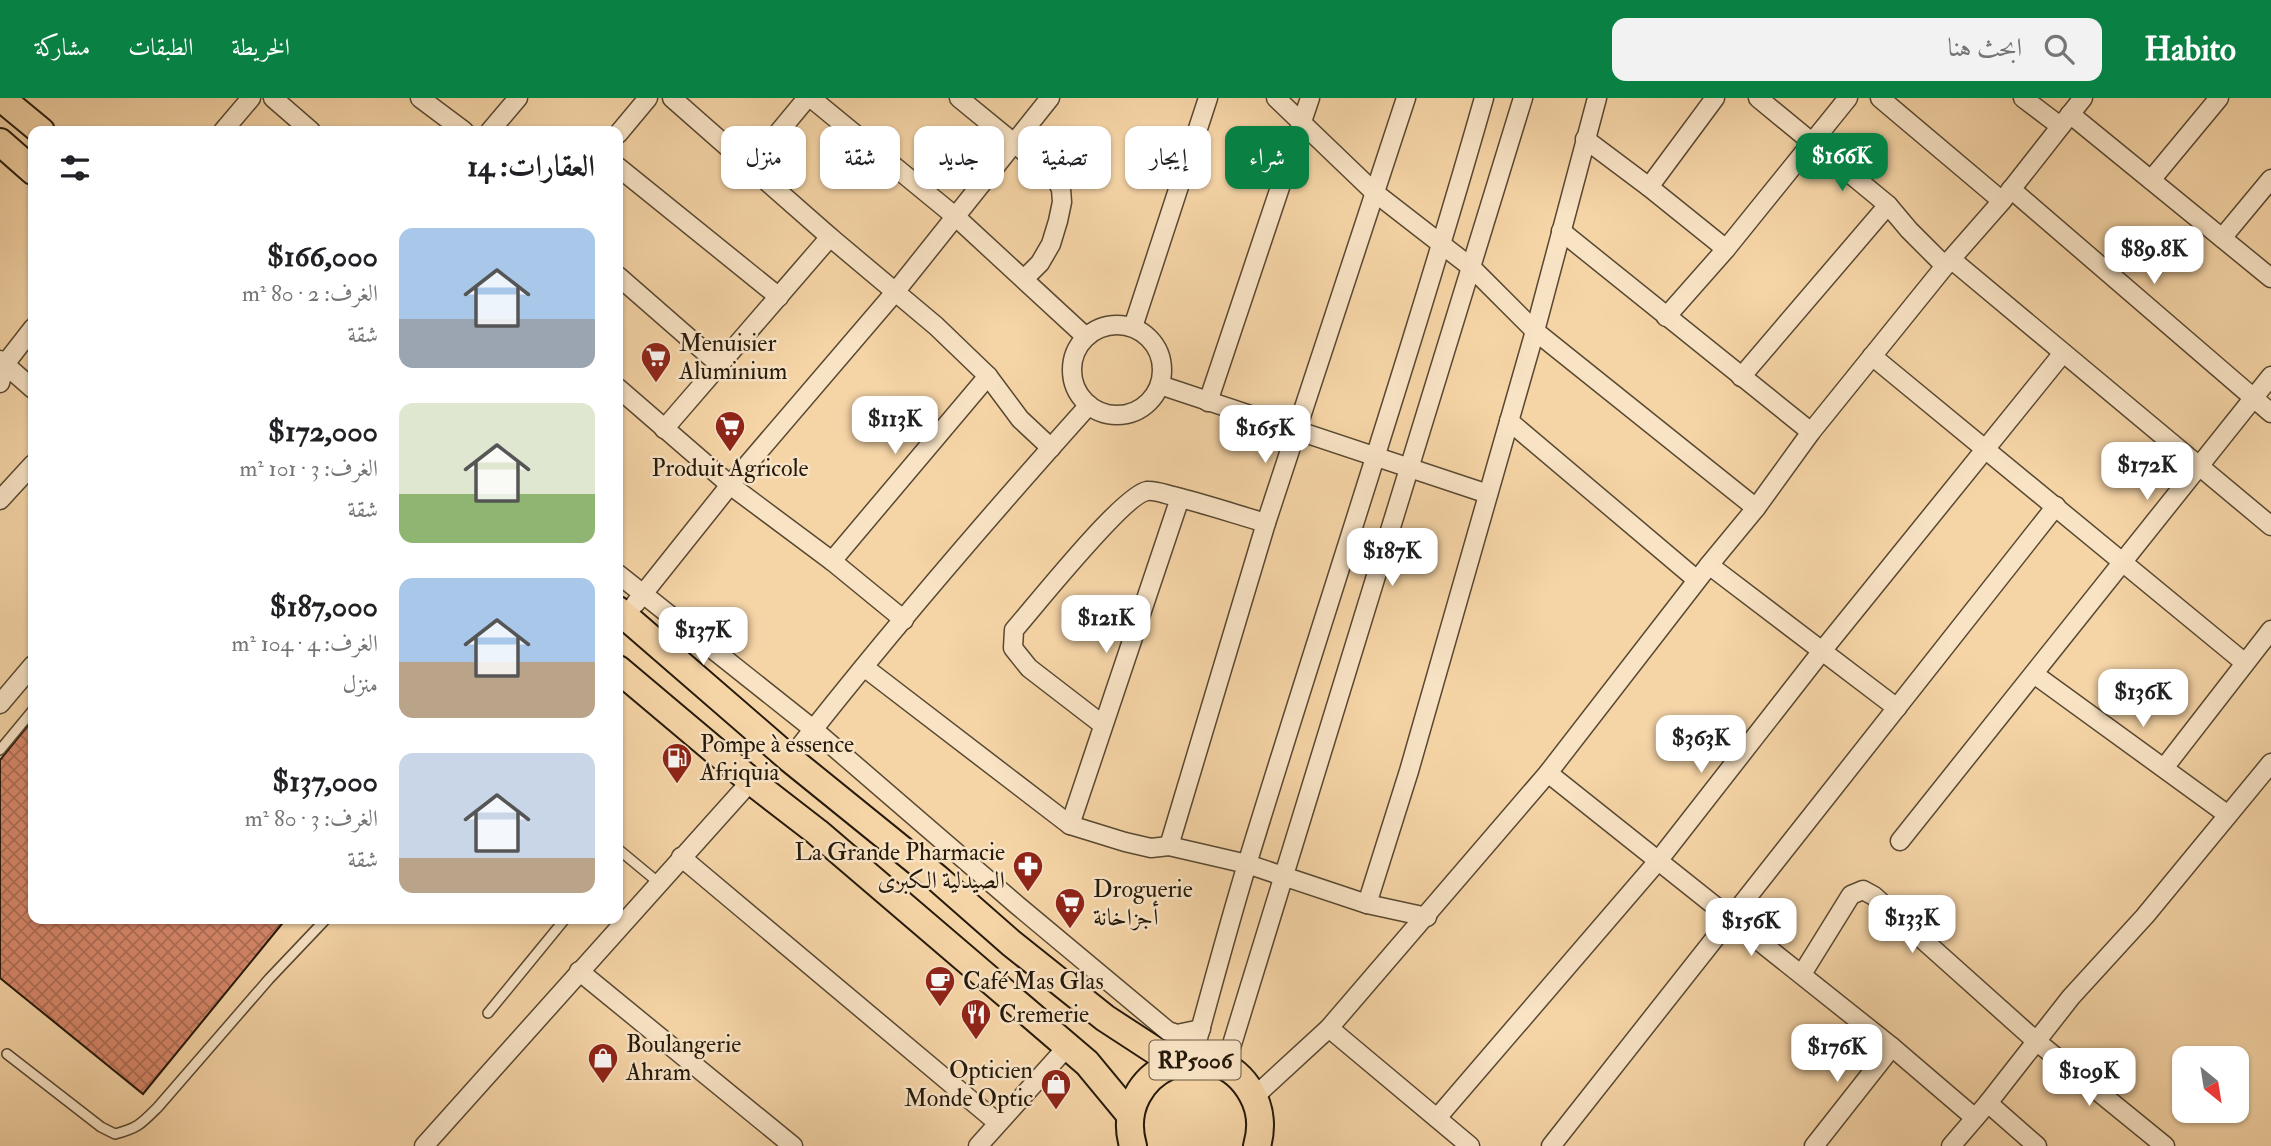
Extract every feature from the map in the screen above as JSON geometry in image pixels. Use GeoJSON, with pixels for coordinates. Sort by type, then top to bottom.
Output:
{"type":"FeatureCollection","features":[{"type":"Feature","properties":{"kind":"main road"},"geometry":{"type":"LineString","coordinates":[[1,98],[35,126]]}},
{"type":"Feature","properties":{"kind":"main road"},"geometry":{"type":"LineString","coordinates":[[0,142],[28,167]]}},
{"type":"Feature","properties":{"kind":"main road","name":"RP5006"},"geometry":{"type":"LineString","coordinates":[[623,615],[790,759],[937,878],[1011,943],[1095,1010],[1183,1062]]}},
{"type":"Feature","properties":{"kind":"main road"},"geometry":{"type":"LineString","coordinates":[[623,673],[751,781],[817,832],[1087,1063],[1130,1115],[1133,1146]]}},
{"type":"Feature","properties":{"kind":"main road","name":"RP5006"},"geometry":{"type":"LineString","coordinates":[[1130,1115],[1136,1098],[1158,1071],[1183,1062],[1209,1061],[1241,1078],[1254,1097],[1260,1117],[1259,1145]]}},
{"type":"Feature","properties":{"kind":"street"},"geometry":{"type":"LineString","coordinates":[[227,126],[251,98]]}},
{"type":"Feature","properties":{"kind":"street"},"geometry":{"type":"LineString","coordinates":[[273,98],[305,126]]}},
{"type":"Feature","properties":{"kind":"street"},"geometry":{"type":"LineString","coordinates":[[420,98],[457,126]]}},
{"type":"Feature","properties":{"kind":"street"},"geometry":{"type":"LineString","coordinates":[[494,126],[518,98]]}},
{"type":"Feature","properties":{"kind":"street"},"geometry":{"type":"LineString","coordinates":[[623,128],[648,98]]}},
{"type":"Feature","properties":{"kind":"street"},"geometry":{"type":"LineString","coordinates":[[672,98],[721,141]]}},
{"type":"Feature","properties":{"kind":"street"},"geometry":{"type":"LineString","coordinates":[[785,126],[809,98],[956,217],[1086,337]]}},
{"type":"Feature","properties":{"kind":"street"},"geometry":{"type":"LineString","coordinates":[[958,98],[1054,176],[1061,190],[1062,202],[1051,243],[1040,263],[1024,279]]}},
{"type":"Feature","properties":{"kind":"street"},"geometry":{"type":"LineString","coordinates":[[623,611],[642,595],[730,485],[896,291],[1051,98]]}},
{"type":"Feature","properties":{"kind":"street"},"geometry":{"type":"LineString","coordinates":[[1133,327],[1208,98]]}},
{"type":"Feature","properties":{"kind":"street"},"geometry":{"type":"LineString","coordinates":[[1276,98],[1374,192],[1472,268],[1535,331],[1756,508]]}},
{"type":"Feature","properties":{"kind":"street"},"geometry":{"type":"LineString","coordinates":[[1208,402],[1310,98]]}},
{"type":"Feature","properties":{"kind":"street"},"geometry":{"type":"LineString","coordinates":[[1169,846],[1266,523],[1406,98]]}},
{"type":"Feature","properties":{"kind":"street"},"geometry":{"type":"LineString","coordinates":[[1183,1062],[1200,1029],[1247,864],[1443,243],[1484,98]]}},
{"type":"Feature","properties":{"kind":"street"},"geometry":{"type":"LineString","coordinates":[[1225,1068],[1523,98]]}},
{"type":"Feature","properties":{"kind":"street"},"geometry":{"type":"LineString","coordinates":[[1367,904],[1409,771],[1535,331],[1597,98]]}},
{"type":"Feature","properties":{"kind":"street"},"geometry":{"type":"LineString","coordinates":[[1649,187],[1715,98]]}},
{"type":"Feature","properties":{"kind":"street"},"geometry":{"type":"LineString","coordinates":[[1758,98],[1888,205],[1948,263],[2063,353],[2271,526]]}},
{"type":"Feature","properties":{"kind":"street"},"geometry":{"type":"LineString","coordinates":[[1666,317],[1726,249],[1849,98]]}},
{"type":"Feature","properties":{"kind":"street"},"geometry":{"type":"LineString","coordinates":[[1880,98],[2006,195],[2271,413]]}},
{"type":"Feature","properties":{"kind":"street"},"geometry":{"type":"LineString","coordinates":[[2023,98],[2065,120],[2151,180],[2271,278]]}},
{"type":"Feature","properties":{"kind":"street"},"geometry":{"type":"LineString","coordinates":[[1254,1097],[1329,1028],[1548,773],[1756,508],[1811,432],[2083,98]]}},
{"type":"Feature","properties":{"kind":"street"},"geometry":{"type":"LineString","coordinates":[[2151,180],[2219,98]]}},
{"type":"Feature","properties":{"kind":"street"},"geometry":{"type":"LineString","coordinates":[[1585,139],[1726,249]]}},
{"type":"Feature","properties":{"kind":"street"},"geometry":{"type":"LineString","coordinates":[[623,171],[779,297]]}},
{"type":"Feature","properties":{"kind":"street"},"geometry":{"type":"LineString","coordinates":[[2222,238],[2271,178]]}},
{"type":"Feature","properties":{"kind":"street"},"geometry":{"type":"LineString","coordinates":[[775,189],[936,326],[988,376],[1020,419],[1051,448]]}},
{"type":"Feature","properties":{"kind":"street"},"geometry":{"type":"LineString","coordinates":[[1741,377],[1888,205]]}},
{"type":"Feature","properties":{"kind":"street"},"geometry":{"type":"LineString","coordinates":[[1560,231],[1811,432]]}},
{"type":"Feature","properties":{"kind":"street"},"geometry":{"type":"LineString","coordinates":[[664,429],[830,237]]}},
{"type":"Feature","properties":{"kind":"street"},"geometry":{"type":"LineString","coordinates":[[623,280],[721,366]]}},
{"type":"Feature","properties":{"kind":"street"},"geometry":{"type":"LineString","coordinates":[[1103,326],[1133,327],[1142,331],[1156,346],[1163,365],[1160,385],[1149,402],[1131,413],[1111,415],[1101,412],[1089,405],[1078,393],[1072,374],[1074,354],[1086,337],[1103,326]]}},
{"type":"Feature","properties":{"kind":"street"},"geometry":{"type":"LineString","coordinates":[[28,333],[2,362],[0,385],[28,377]]}},
{"type":"Feature","properties":{"kind":"street"},"geometry":{"type":"LineString","coordinates":[[1437,1118],[1658,861],[1822,651],[2063,353]]}},
{"type":"Feature","properties":{"kind":"street"},"geometry":{"type":"LineString","coordinates":[[1872,356],[2245,663]]}},
{"type":"Feature","properties":{"kind":"street"},"geometry":{"type":"LineString","coordinates":[[2,362],[28,376]]}},
{"type":"Feature","properties":{"kind":"street"},"geometry":{"type":"LineString","coordinates":[[832,561],[988,376]]}},
{"type":"Feature","properties":{"kind":"street"},"geometry":{"type":"LineString","coordinates":[[1900,841],[2271,376]]}},
{"type":"Feature","properties":{"kind":"street"},"geometry":{"type":"LineString","coordinates":[[1160,385],[1488,494]]}},
{"type":"Feature","properties":{"kind":"street"},"geometry":{"type":"LineString","coordinates":[[623,392],[730,485],[832,561],[904,620]]}},
{"type":"Feature","properties":{"kind":"street"},"geometry":{"type":"LineString","coordinates":[[790,759],[864,667],[1089,405]]}},
{"type":"Feature","properties":{"kind":"street"},"geometry":{"type":"LineString","coordinates":[[1509,421],[1697,580]]}},
{"type":"Feature","properties":{"kind":"street"},"geometry":{"type":"LineString","coordinates":[[0,500],[28,469]]}},
{"type":"Feature","properties":{"kind":"street"},"geometry":{"type":"LineString","coordinates":[[1103,725],[1029,668],[1013,648],[1014,630],[1114,516],[1134,497],[1150,491],[1266,523]]}},
{"type":"Feature","properties":{"kind":"street"},"geometry":{"type":"LineString","coordinates":[[1070,825],[1180,498]]}},
{"type":"Feature","properties":{"kind":"street"},"geometry":{"type":"LineString","coordinates":[[1551,1146],[2056,506]]}},
{"type":"Feature","properties":{"kind":"street"},"geometry":{"type":"LineString","coordinates":[[1709,565],[1897,708]]}},
{"type":"Feature","properties":{"kind":"street"},"geometry":{"type":"LineString","coordinates":[[623,578],[813,729],[1168,1031],[1177,1034],[1200,1029]]}},
{"type":"Feature","properties":{"kind":"street"},"geometry":{"type":"LineString","coordinates":[[2164,768],[2271,630]]}},
{"type":"Feature","properties":{"kind":"street"},"geometry":{"type":"LineString","coordinates":[[864,667],[1070,825],[1099,836],[1151,848],[1169,846],[1247,864],[1367,904],[1427,917]]}},
{"type":"Feature","properties":{"kind":"street"},"geometry":{"type":"LineString","coordinates":[[0,704],[28,671]]}},
{"type":"Feature","properties":{"kind":"street"},"geometry":{"type":"LineString","coordinates":[[2035,674],[2228,816]]}},
{"type":"Feature","properties":{"kind":"street"},"geometry":{"type":"LineString","coordinates":[[1951,1146],[2071,997],[2145,916],[2271,762]]}},
{"type":"Feature","properties":{"kind":"street"},"geometry":{"type":"LineString","coordinates":[[1548,773],[1802,974],[1975,1118]]}},
{"type":"Feature","properties":{"kind":"street"},"geometry":{"type":"LineString","coordinates":[[623,923],[751,781]]}},
{"type":"Feature","properties":{"kind":"street"},"geometry":{"type":"LineString","coordinates":[[681,857],[998,1123]]}},
{"type":"Feature","properties":{"kind":"street"},"geometry":{"type":"LineString","coordinates":[[1802,974],[1851,895],[1863,890],[1874,896],[2036,1041],[2165,1146]]}},
{"type":"Feature","properties":{"kind":"street"},"geometry":{"type":"LineString","coordinates":[[424,1146],[622,924]]}},
{"type":"Feature","properties":{"kind":"street"},"geometry":{"type":"LineString","coordinates":[[579,971],[793,1146]]}},
{"type":"Feature","properties":{"kind":"street"},"geometry":{"type":"LineString","coordinates":[[1329,1028],[1469,1146]]}},
{"type":"Feature","properties":{"kind":"street"},"geometry":{"type":"LineString","coordinates":[[978,1146],[1068,1047]]}},
{"type":"Feature","properties":{"kind":"street"},"geometry":{"type":"LineString","coordinates":[[1814,1146],[1892,1047]]}},
{"type":"Feature","properties":{"kind":"street"},"geometry":{"type":"LineString","coordinates":[[1988,1103],[2037,1146]]}},
{"type":"Feature","properties":{"kind":"lane"},"geometry":{"type":"LineString","coordinates":[[0,750],[28,716]]}},
{"type":"Feature","properties":{"kind":"lane"},"geometry":{"type":"LineString","coordinates":[[623,853],[659,883]]}},
{"type":"Feature","properties":{"kind":"lane"},"geometry":{"type":"LineString","coordinates":[[7,1054],[101,1127],[115,1134],[140,1126],[269,979],[322,924]]}},
{"type":"Feature","properties":{"kind":"lane"},"geometry":{"type":"LineString","coordinates":[[488,1013],[561,924]]}},
{"type":"Feature","properties":{"kind":"building"},"geometry":{"type":"Polygon","coordinates":[[[28,725],[28,924],[282,924],[143,1094],[0,978],[0,760],[28,725]]]}},
{"type":"Feature","properties":{"kind":"place","name":"Menuisier Aluminium"},"geometry":{"type":"Point","coordinates":[656,384]}},
{"type":"Feature","properties":{"kind":"place","name":"Produit Agricole"},"geometry":{"type":"Point","coordinates":[730,453]}},
{"type":"Feature","properties":{"kind":"place","name":"Pompe à essence Afriquia"},"geometry":{"type":"Point","coordinates":[677,785]}},
{"type":"Feature","properties":{"kind":"place","name":"La Grande Pharmacie الصيدلية الكبرى"},"geometry":{"type":"Point","coordinates":[1028,893]}},
{"type":"Feature","properties":{"kind":"place","name":"Droguerie أجزاخانة"},"geometry":{"type":"Point","coordinates":[1070,930]}},
{"type":"Feature","properties":{"kind":"place","name":"Café Mas Glas"},"geometry":{"type":"Point","coordinates":[940,1008]}},
{"type":"Feature","properties":{"kind":"place","name":"Cremerie"},"geometry":{"type":"Point","coordinates":[976,1041]}},
{"type":"Feature","properties":{"kind":"place","name":"Boulangerie Ahram"},"geometry":{"type":"Point","coordinates":[603,1085]}},
{"type":"Feature","properties":{"kind":"place","name":"Opticien Monde Optic"},"geometry":{"type":"Point","coordinates":[1056,1111]}}]}
